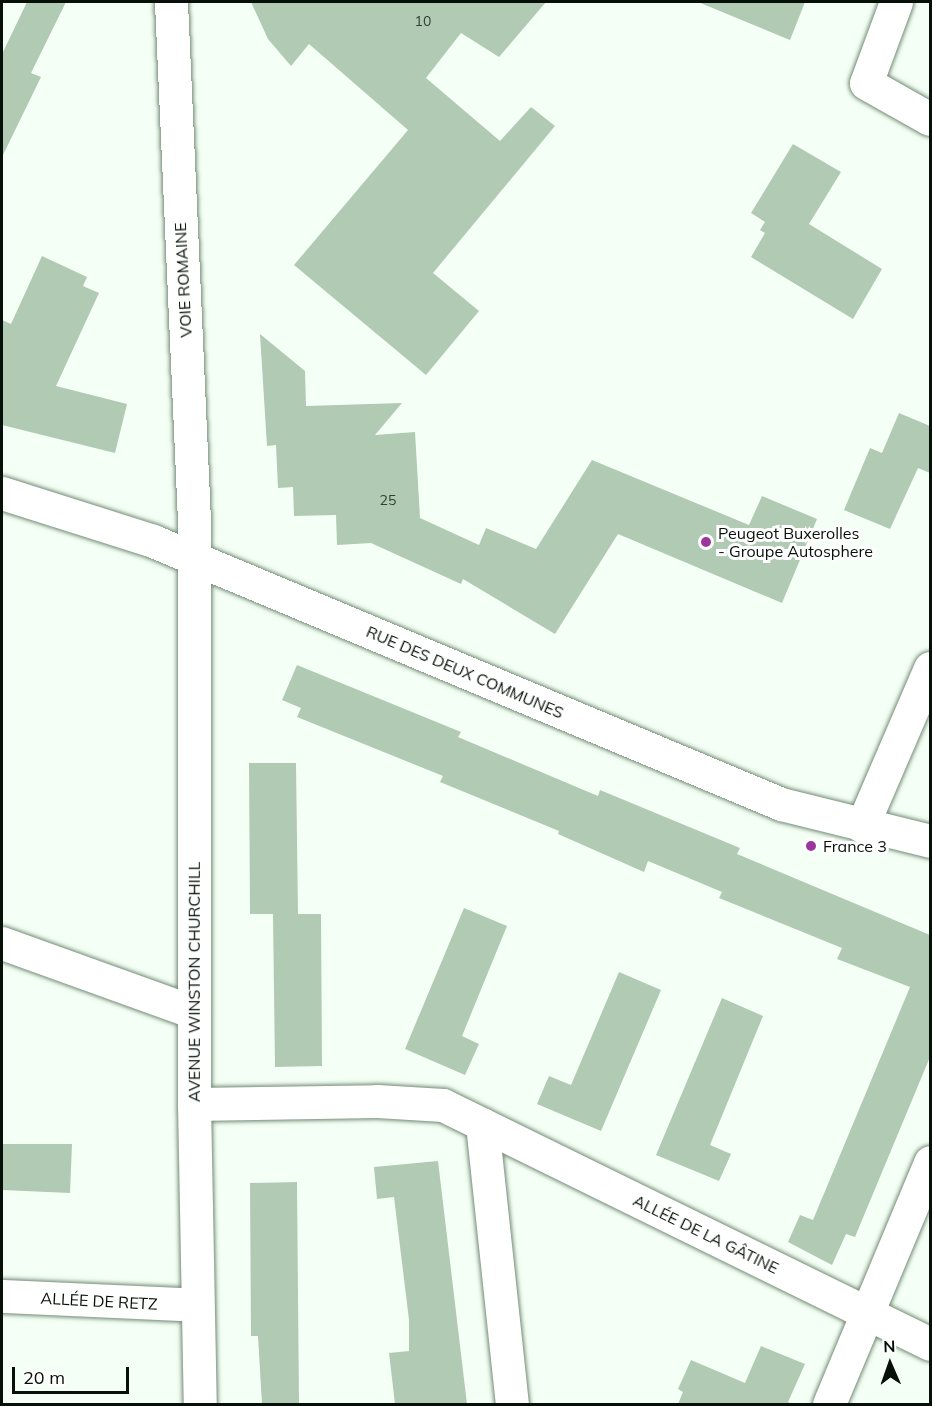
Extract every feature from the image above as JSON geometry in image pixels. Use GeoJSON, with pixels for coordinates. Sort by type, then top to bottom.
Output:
{"type":"FeatureCollection","features":[{"type":"Feature","properties":{"kind":"street","name":"VOIE ROMAINE"},"geometry":{"type":"LineString","coordinates":[[171,2],[194,559]]}},
{"type":"Feature","properties":{"kind":"street"},"geometry":{"type":"LineString","coordinates":[[896,2],[866,83],[930,119]]}},
{"type":"Feature","properties":{"kind":"street","name":"RUE DES DEUX COMMUNES"},"geometry":{"type":"LineString","coordinates":[[2,493],[153,541],[781,804],[930,842]]}},
{"type":"Feature","properties":{"kind":"street","name":"AVENUE WINSTON CHURCHILL"},"geometry":{"type":"LineString","coordinates":[[194,559],[194,1104],[196,1305],[200,1404]]}},
{"type":"Feature","properties":{"kind":"street"},"geometry":{"type":"LineString","coordinates":[[862,826],[930,668]]}},
{"type":"Feature","properties":{"kind":"street"},"geometry":{"type":"LineString","coordinates":[[2,943],[194,1012]]}},
{"type":"Feature","properties":{"kind":"street","name":"ALLÉE DE LA GÂTINE"},"geometry":{"type":"LineString","coordinates":[[194,1104],[377,1101],[442,1105],[930,1344]]}},
{"type":"Feature","properties":{"kind":"street"},"geometry":{"type":"LineString","coordinates":[[482,1124],[512,1404]]}},
{"type":"Feature","properties":{"kind":"street"},"geometry":{"type":"LineString","coordinates":[[829,1404],[930,1162]]}},
{"type":"Feature","properties":{"kind":"street","name":"ALLÉE DE RETZ"},"geometry":{"type":"LineString","coordinates":[[2,1296],[196,1305]]}},
{"type":"Feature","properties":{"kind":"building"},"geometry":{"type":"Polygon","coordinates":[[[27,2],[66,2],[31,73],[41,77],[2,157],[2,54],[27,2]]]}},
{"type":"Feature","properties":{"kind":"building"},"geometry":{"type":"Polygon","coordinates":[[[251,2],[546,2],[499,57],[461,33],[426,78],[500,141],[531,107],[555,126],[433,273],[479,311],[426,375],[294,265],[408,130],[309,44],[291,66],[268,39],[251,2]]]}},
{"type":"Feature","properties":{"kind":"building"},"geometry":{"type":"Polygon","coordinates":[[[698,2],[805,2],[790,40],[698,2]]]}},
{"type":"Feature","properties":{"kind":"building"},"geometry":{"type":"Polygon","coordinates":[[[793,144],[841,172],[809,224],[882,269],[853,319],[751,257],[765,233],[760,230],[765,222],[751,213],[793,144]]]}},
{"type":"Feature","properties":{"kind":"building"},"geometry":{"type":"Polygon","coordinates":[[[42,256],[87,277],[83,286],[99,293],[56,386],[127,404],[115,453],[2,425],[2,320],[11,324],[42,256]]]}},
{"type":"Feature","properties":{"kind":"building"},"geometry":{"type":"Polygon","coordinates":[[[260,334],[305,371],[306,406],[402,403],[375,435],[415,432],[420,518],[479,545],[486,528],[536,549],[592,460],[749,525],[762,496],[817,519],[782,603],[618,534],[555,634],[463,579],[461,584],[371,543],[337,545],[336,515],[294,516],[293,487],[278,488],[276,445],[267,446],[260,334]]]}},
{"type":"Feature","properties":{"kind":"building"},"geometry":{"type":"Polygon","coordinates":[[[899,413],[930,426],[930,473],[918,468],[890,529],[844,510],[870,448],[882,453],[899,413]]]}},
{"type":"Feature","properties":{"kind":"building"},"geometry":{"type":"Polygon","coordinates":[[[297,665],[461,732],[458,737],[598,796],[600,790],[740,848],[737,854],[930,935],[930,1057],[855,1237],[846,1234],[832,1265],[788,1242],[800,1215],[813,1220],[910,987],[837,959],[842,948],[719,898],[722,892],[648,861],[644,872],[558,834],[559,831],[440,782],[443,776],[297,717],[301,708],[282,700],[297,665]]]}},
{"type":"Feature","properties":{"kind":"building"},"geometry":{"type":"Polygon","coordinates":[[[249,763],[296,763],[298,914],[321,914],[322,1066],[275,1067],[273,914],[250,914],[249,763]]]}},
{"type":"Feature","properties":{"kind":"building"},"geometry":{"type":"Polygon","coordinates":[[[464,908],[507,926],[462,1036],[479,1044],[465,1075],[405,1049],[464,908]]]}},
{"type":"Feature","properties":{"kind":"building"},"geometry":{"type":"Polygon","coordinates":[[[619,972],[661,990],[601,1131],[537,1104],[549,1076],[571,1085],[619,972]]]}},
{"type":"Feature","properties":{"kind":"building"},"geometry":{"type":"Polygon","coordinates":[[[722,998],[763,1016],[710,1145],[731,1154],[719,1181],[656,1155],[722,998]]]}},
{"type":"Feature","properties":{"kind":"building"},"geometry":{"type":"Polygon","coordinates":[[[2,1144],[72,1144],[70,1193],[2,1190],[2,1144]]]}},
{"type":"Feature","properties":{"kind":"building"},"geometry":{"type":"Polygon","coordinates":[[[438,1161],[467,1404],[395,1404],[389,1353],[409,1351],[409,1320],[394,1197],[377,1199],[374,1167],[438,1161]]]}},
{"type":"Feature","properties":{"kind":"building"},"geometry":{"type":"Polygon","coordinates":[[[297,1182],[299,1404],[262,1404],[258,1336],[251,1336],[250,1183],[297,1182]]]}},
{"type":"Feature","properties":{"kind":"building"},"geometry":{"type":"Polygon","coordinates":[[[761,1346],[805,1364],[788,1402],[793,1404],[678,1404],[683,1392],[678,1389],[691,1360],[745,1383],[761,1346]]]}},
{"type":"Feature","properties":{"kind":"place","name":"Peugeot Buxerolles - Groupe Autosphere"},"geometry":{"type":"Point","coordinates":[706,542]}},
{"type":"Feature","properties":{"kind":"place","name":"France 3"},"geometry":{"type":"Point","coordinates":[811,846]}}]}
